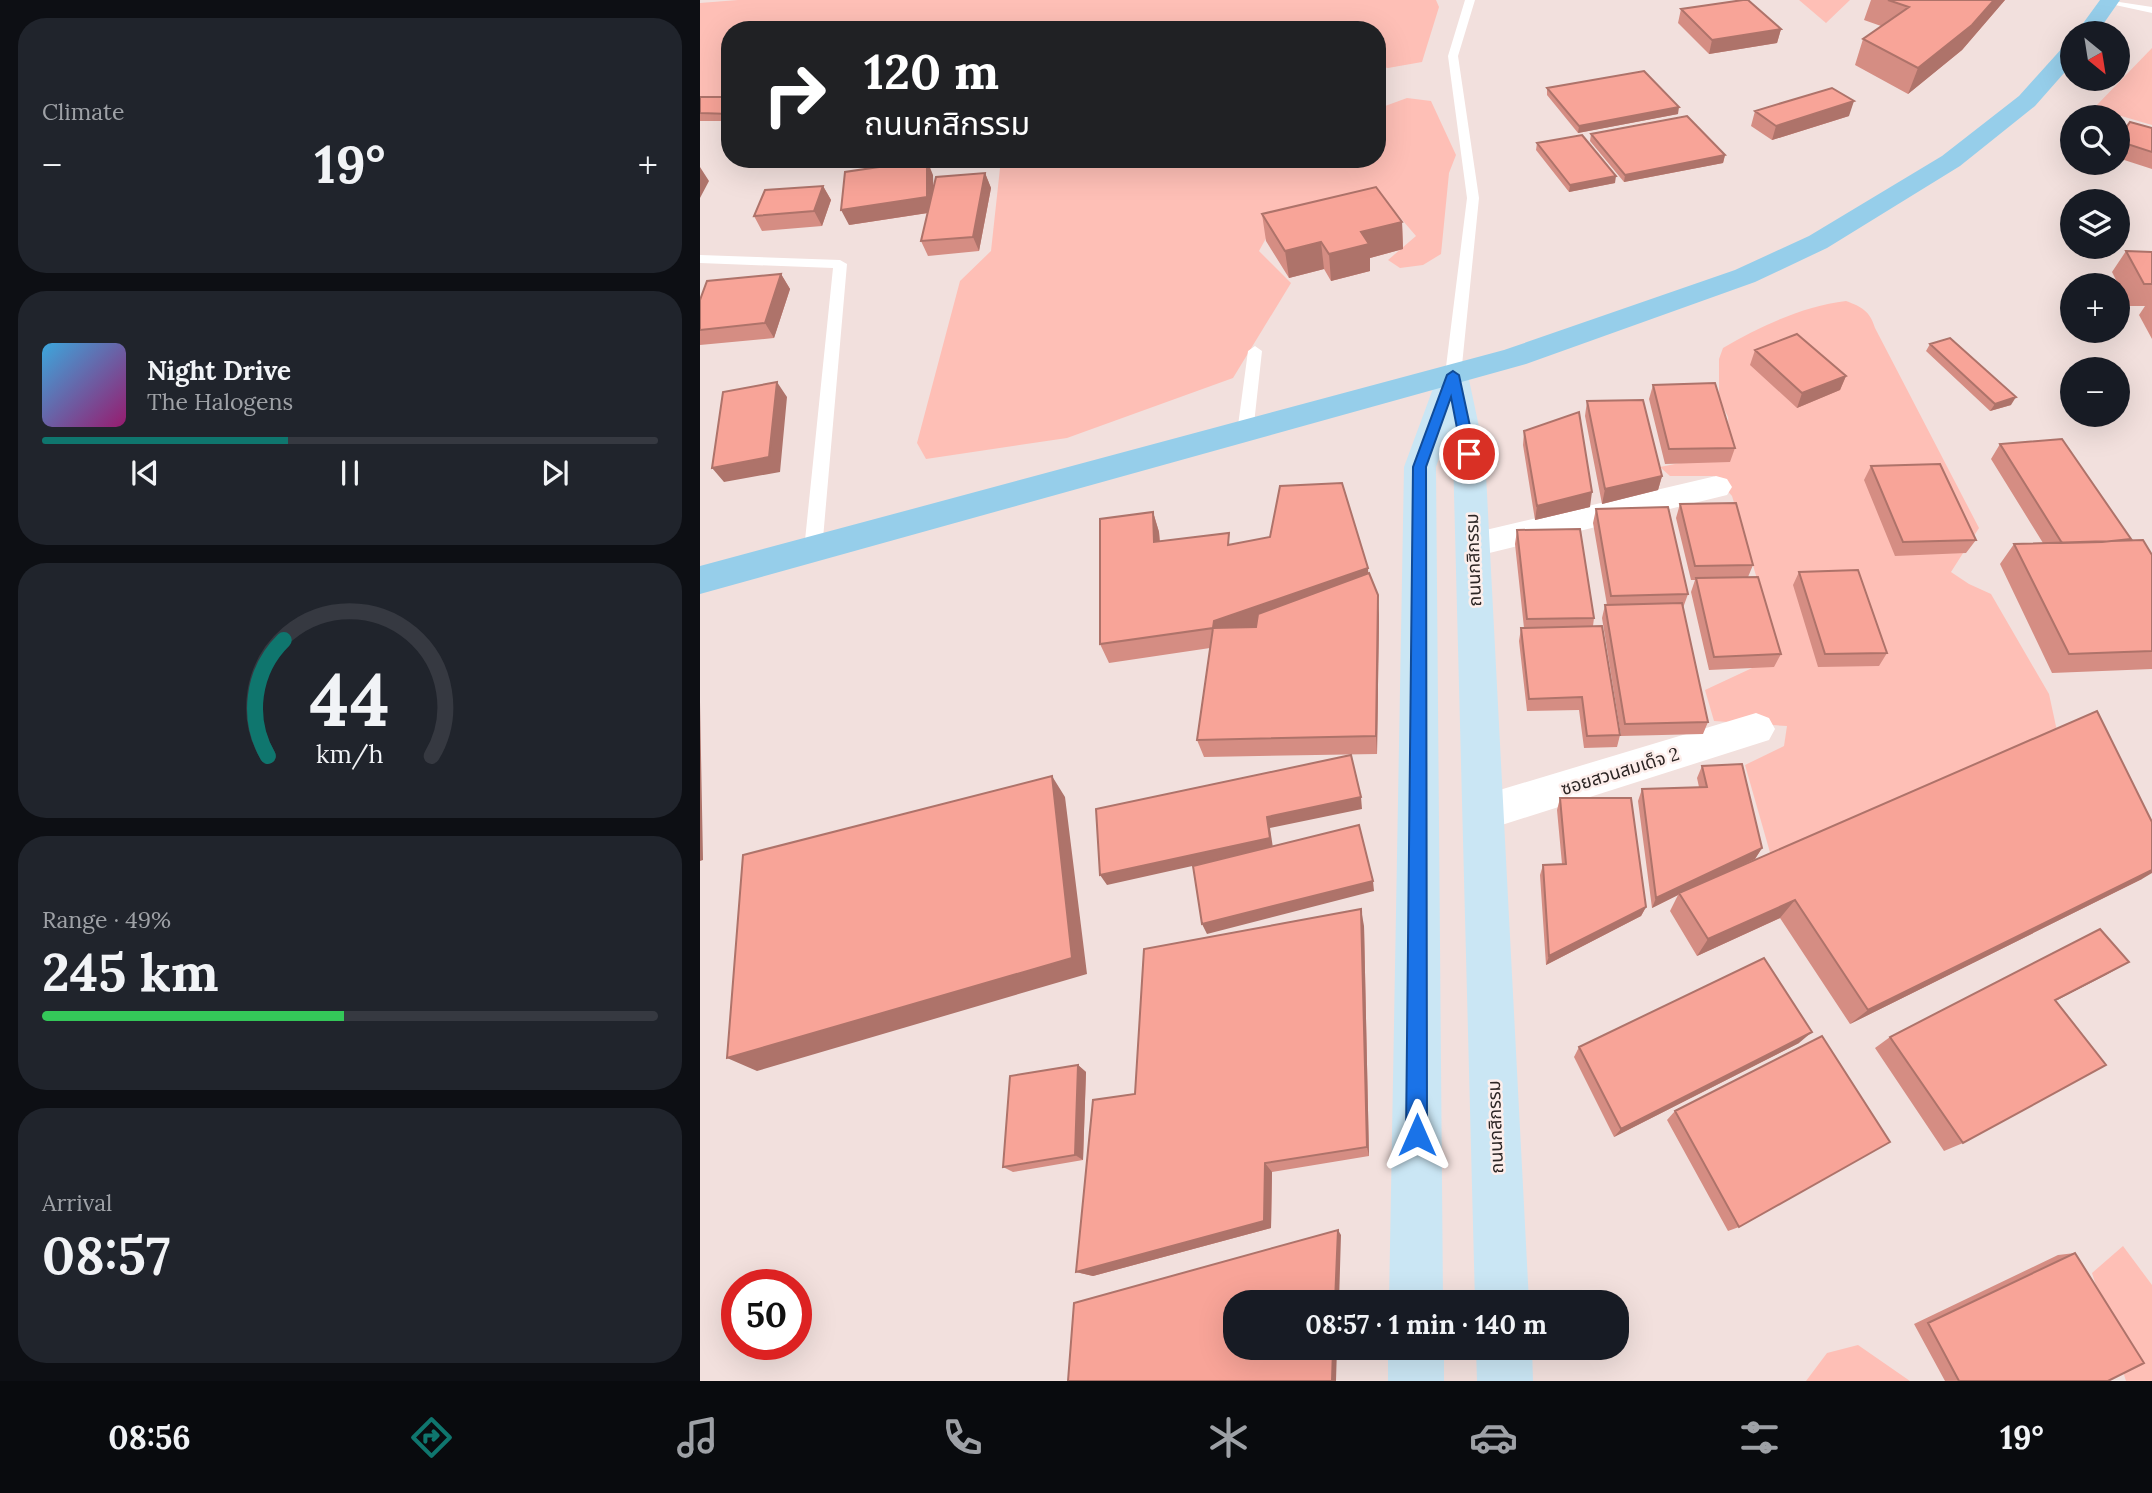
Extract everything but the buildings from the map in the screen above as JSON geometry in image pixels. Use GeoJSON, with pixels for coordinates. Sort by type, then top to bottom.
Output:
{"type":"FeatureCollection","features":[{"type":"Feature","properties":{"kind":"main road"},"geometry":{"type":"LineString","coordinates":[[2095,21],[2110,0]]}},
{"type":"Feature","properties":{"kind":"main road"},"geometry":{"type":"LineString","coordinates":[[700,580],[1453,375],[1650,311],[1745,275],[1818,242],[1951,161],[2027,101],[2060,64]]}},
{"type":"Feature","properties":{"kind":"main road"},"geometry":{"type":"LineString","coordinates":[[1416,1290],[1420,467],[1453,375]]}},
{"type":"Feature","properties":{"kind":"main road","name":"ถนนกสิกรรม"},"geometry":{"type":"LineString","coordinates":[[1453,375],[1469,454],[1502,1290]]}},
{"type":"Feature","properties":{"kind":"main road"},"geometry":{"type":"LineString","coordinates":[[1416,1360],[1416,1381]]}},
{"type":"Feature","properties":{"kind":"main road"},"geometry":{"type":"LineString","coordinates":[[1504,1360],[1505,1381]]}},
{"type":"Feature","properties":{"kind":"street"},"geometry":{"type":"LineString","coordinates":[[1473,545],[1716,487]]}},
{"type":"Feature","properties":{"kind":"street","name":"ซอยสวนสมเด็จ 2"},"geometry":{"type":"LineString","coordinates":[[1483,813],[1756,729]]}},
{"type":"Feature","properties":{"kind":"lane"},"geometry":{"type":"LineString","coordinates":[[1453,375],[1473,198],[1453,56],[1470,0]]}},
{"type":"Feature","properties":{"kind":"lane"},"geometry":{"type":"LineString","coordinates":[[2110,0],[2152,10]]}},
{"type":"Feature","properties":{"kind":"lane"},"geometry":{"type":"LineString","coordinates":[[700,259],[840,264],[813,550]]}},
{"type":"Feature","properties":{"kind":"lane"},"geometry":{"type":"LineString","coordinates":[[1245,433],[1255,351]]}},
{"type":"Feature","properties":{"kind":"shaded area"},"geometry":{"type":"Polygon","coordinates":[[[738,0],[1436,0],[1439,7],[1422,62],[1388,68],[1386,21],[721,21],[721,105],[700,100],[700,3],[738,0]]]}},
{"type":"Feature","properties":{"kind":"shaded area"},"geometry":{"type":"Polygon","coordinates":[[[1799,0],[1850,0],[1826,23],[1799,0]]]}},
{"type":"Feature","properties":{"kind":"shaded area"},"geometry":{"type":"Polygon","coordinates":[[[2152,48],[2152,125],[2130,119],[2130,105],[2097,105],[2110,91],[2130,91],[2130,71],[2152,48]]]}},
{"type":"Feature","properties":{"kind":"shaded area"},"geometry":{"type":"Polygon","coordinates":[[[1407,98],[1431,101],[1456,155],[1449,173],[1441,254],[1423,265],[1400,268],[1388,260],[1416,236],[1392,208],[1270,231],[1259,251],[1291,283],[1233,378],[1067,438],[926,459],[917,443],[960,281],[991,251],[1000,168],[1386,168],[1386,106],[1407,98]]]}},
{"type":"Feature","properties":{"kind":"shaded area"},"geometry":{"type":"Polygon","coordinates":[[[1846,301],[1861,308],[1871,317],[1979,528],[1951,572],[1991,594],[2049,694],[2057,731],[1771,856],[1745,765],[1784,746],[1787,726],[1714,721],[1705,690],[1780,655],[1732,496],[1714,476],[1670,476],[1660,467],[1730,453],[1728,417],[1719,399],[1719,359],[1723,348],[1783,318],[1814,307],[1846,301]]]}},
{"type":"Feature","properties":{"kind":"shaded area"},"geometry":{"type":"Polygon","coordinates":[[[2123,1246],[2152,1285],[2152,1381],[2126,1381],[2092,1273],[2123,1246]]]}},
{"type":"Feature","properties":{"kind":"shaded area"},"geometry":{"type":"Polygon","coordinates":[[[1858,1345],[1910,1381],[1806,1381],[1827,1353],[1858,1345]]]}},
{"type":"Feature","properties":{"kind":"route"},"geometry":{"type":"LineString","coordinates":[[1417,1135],[1420,467],[1453,375],[1469,454]]}}]}
